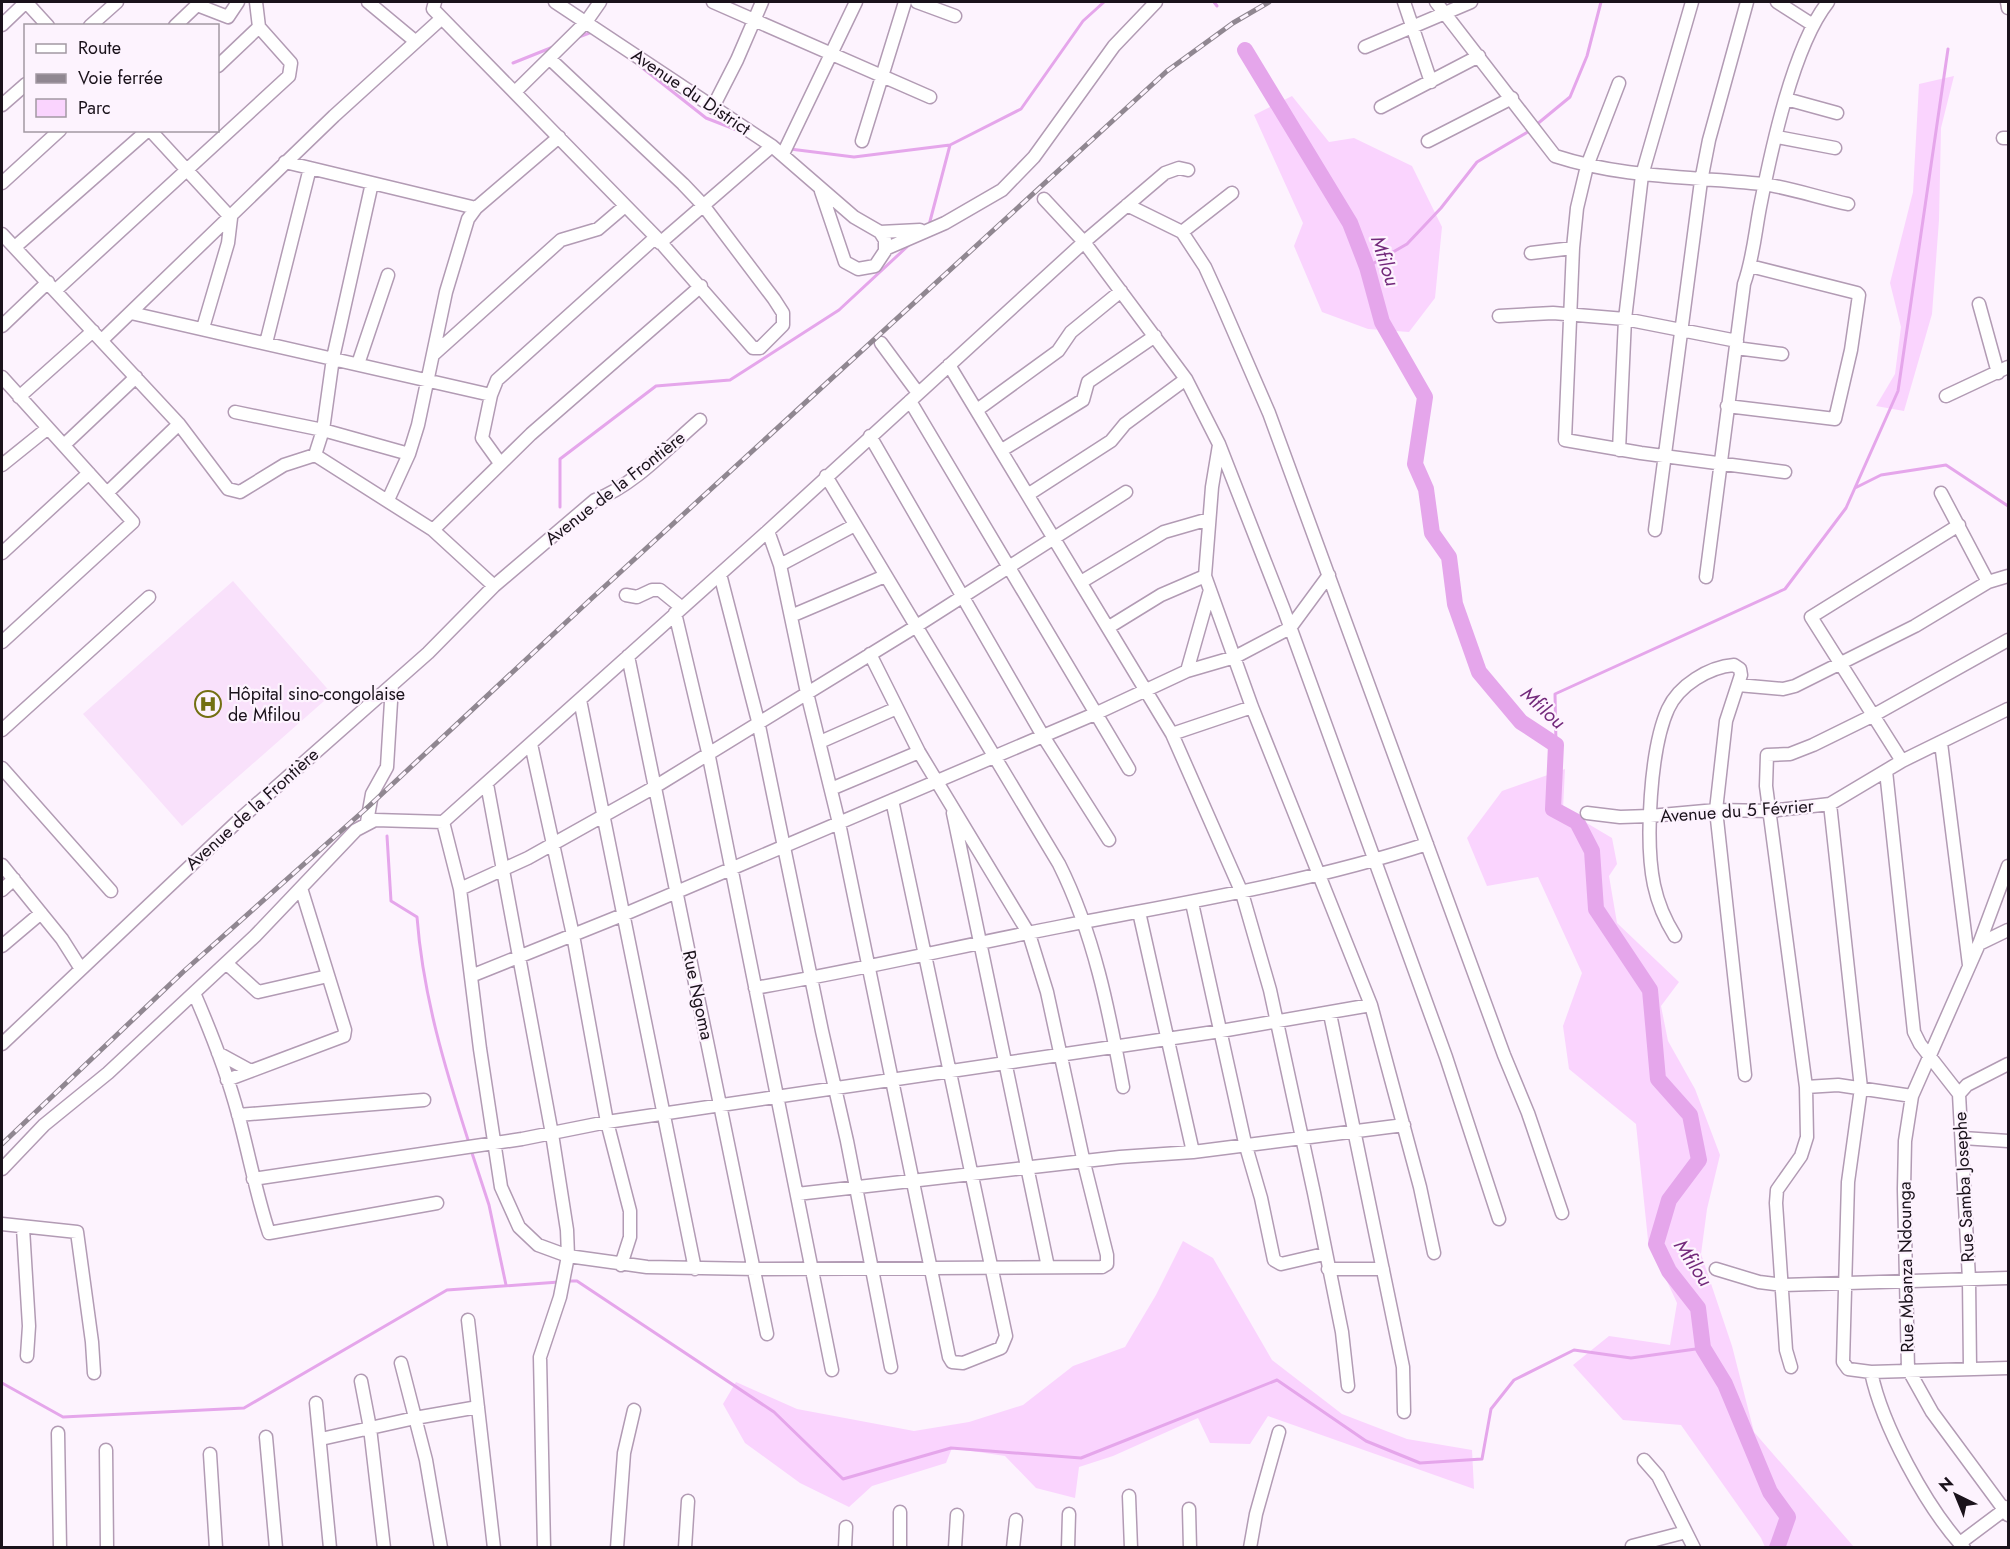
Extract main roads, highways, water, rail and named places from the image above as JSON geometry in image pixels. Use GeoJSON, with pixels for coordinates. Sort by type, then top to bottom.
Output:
{"type":"FeatureCollection","features":[{"type":"Feature","properties":{"kind":"waterway"},"geometry":{"type":"LineString","coordinates":[[790,149],[854,157],[950,145],[1021,109],[1083,21],[1104,2]]}},
{"type":"Feature","properties":{"kind":"waterway","name":"Mfilou"},"geometry":{"type":"LineString","coordinates":[[1214,2],[1217,6]]}},
{"type":"Feature","properties":{"kind":"waterway"},"geometry":{"type":"LineString","coordinates":[[1536,125],[1570,97],[1587,56],[1601,2]]}},
{"type":"Feature","properties":{"kind":"waterway"},"geometry":{"type":"LineString","coordinates":[[576,38],[592,32]]}},
{"type":"Feature","properties":{"kind":"waterway"},"geometry":{"type":"LineString","coordinates":[[513,63],[553,47]]}},
{"type":"Feature","properties":{"kind":"waterway"},"geometry":{"type":"LineString","coordinates":[[1556,745],[1555,694],[1785,589],[1846,508],[1898,391],[1948,49]]}},
{"type":"Feature","properties":{"kind":"waterway","name":"Mfilou"},"geometry":{"type":"LineString","coordinates":[[1245,50],[1350,223],[1367,267],[1382,322],[1425,397],[1415,464],[1426,489],[1432,533],[1449,557],[1455,604],[1479,672],[1521,722],[1556,745],[1553,809],[1577,822],[1592,851],[1596,909],[1650,990],[1658,1079],[1690,1115],[1699,1160],[1669,1200],[1656,1244],[1669,1271],[1698,1308],[1703,1348],[1725,1384],[1770,1492],[1788,1517],[1777,1548]]}},
{"type":"Feature","properties":{"kind":"waterway"},"geometry":{"type":"LineString","coordinates":[[640,66],[706,118],[742,132]]}},
{"type":"Feature","properties":{"kind":"waterway"},"geometry":{"type":"LineString","coordinates":[[1367,267],[1407,244],[1441,208],[1477,162],[1531,130]]}},
{"type":"Feature","properties":{"kind":"waterway"},"geometry":{"type":"LineString","coordinates":[[929,225],[950,145]]}},
{"type":"Feature","properties":{"kind":"waterway"},"geometry":{"type":"LineString","coordinates":[[560,507],[560,459],[656,386],[730,380],[839,310],[910,244]]}},
{"type":"Feature","properties":{"kind":"waterway"},"geometry":{"type":"LineString","coordinates":[[1855,488],[1881,475],[1946,465],[2008,506]]}},
{"type":"Feature","properties":{"kind":"waterway"},"geometry":{"type":"LineString","coordinates":[[387,836],[391,901],[417,917],[430,1003],[469,1143]]}},
{"type":"Feature","properties":{"kind":"waterway"},"geometry":{"type":"LineString","coordinates":[[471,1150],[489,1205],[506,1285]]}},
{"type":"Feature","properties":{"kind":"waterway"},"geometry":{"type":"LineString","coordinates":[[566,1281],[577,1281],[774,1412],[843,1479],[951,1448],[1081,1458],[1277,1380],[1366,1441],[1420,1463],[1482,1459],[1491,1409],[1514,1380],[1574,1350],[1631,1358],[1703,1348]]}},
{"type":"Feature","properties":{"kind":"waterway"},"geometry":{"type":"LineString","coordinates":[[2,1383],[63,1417],[244,1408],[447,1290],[559,1282]]}},
{"type":"Feature","properties":{"kind":"railway"},"geometry":{"type":"LineString","coordinates":[[2,1144],[183,972],[369,806],[591,599],[1167,71],[1233,23],[1269,2]]}},
{"type":"Feature","properties":{"kind":"place","name":"Hôpital sino-congolaise de Mfilou"},"geometry":{"type":"Point","coordinates":[208,704]}}]}
